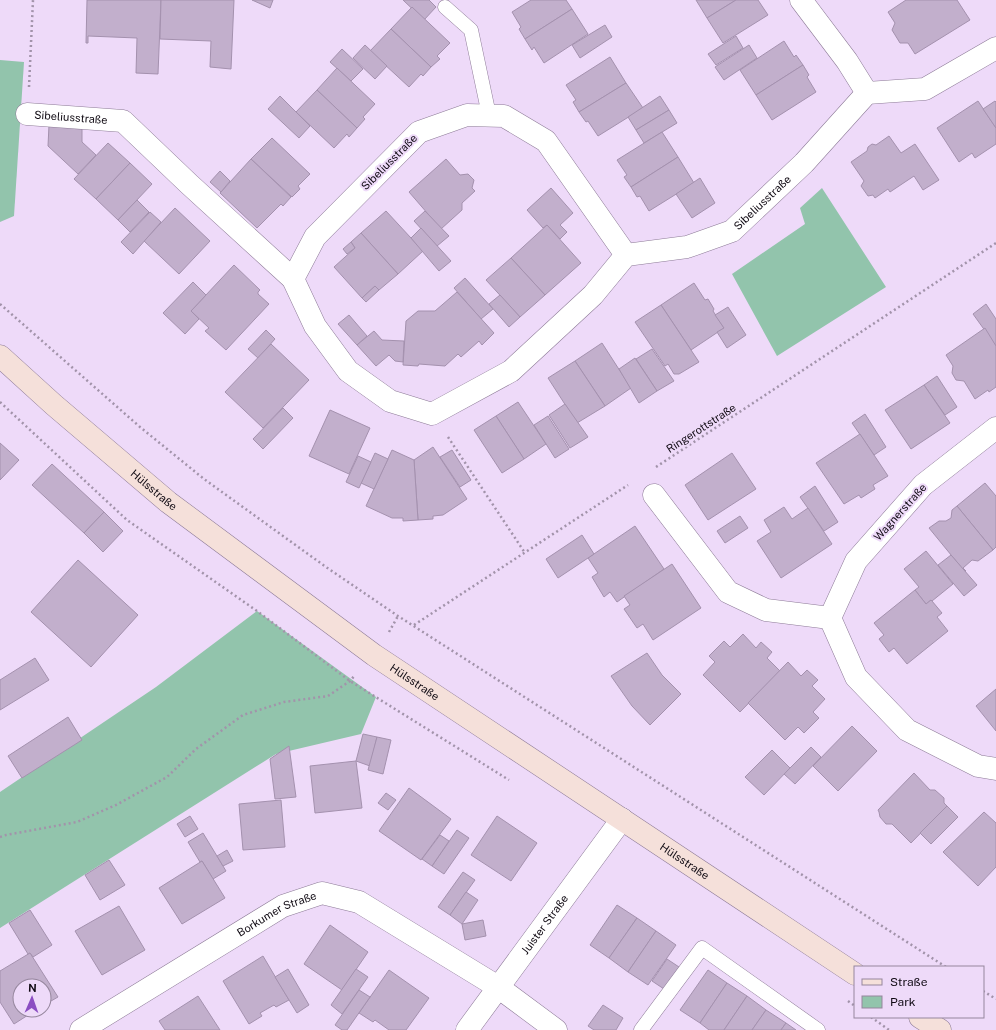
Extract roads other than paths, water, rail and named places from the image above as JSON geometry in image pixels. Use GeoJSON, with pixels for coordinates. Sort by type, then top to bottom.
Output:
{"type":"FeatureCollection","features":[{"type":"Feature","properties":{"kind":"street"},"geometry":{"type":"LineString","coordinates":[[801,0],[847,61],[867,93],[924,89],[996,48]]}},
{"type":"Feature","properties":{"kind":"street","name":"Sibeliusstraße"},"geometry":{"type":"LineString","coordinates":[[27,114],[123,121],[189,184],[293,279],[315,326],[348,371],[390,401],[432,414],[511,371],[593,295],[626,255],[687,247],[732,231],[804,163],[867,93]]}},
{"type":"Feature","properties":{"kind":"street","name":"Sibeliusstraße"},"geometry":{"type":"LineString","coordinates":[[293,279],[315,237],[419,132],[467,115],[504,116],[546,141],[626,255]]}},
{"type":"Feature","properties":{"kind":"street","name":"Hülsstraße"},"geometry":{"type":"LineString","coordinates":[[0,356],[54,405],[168,502],[374,655],[854,973]]}},
{"type":"Feature","properties":{"kind":"street","name":"Wagnerstraße"},"geometry":{"type":"LineString","coordinates":[[830,618],[856,561],[923,486],[996,428]]}},
{"type":"Feature","properties":{"kind":"street"},"geometry":{"type":"LineString","coordinates":[[654,495],[728,592],[766,610],[830,618],[856,677],[907,730],[978,766],[996,769]]}},
{"type":"Feature","properties":{"kind":"street","name":"Juister Straße"},"geometry":{"type":"LineString","coordinates":[[467,1030],[622,819]]}},
{"type":"Feature","properties":{"kind":"street","name":"Borkumer Straße"},"geometry":{"type":"LineString","coordinates":[[81,1030],[283,906],[322,893],[359,902],[498,988],[556,1030]]}},
{"type":"Feature","properties":{"kind":"street"},"geometry":{"type":"LineString","coordinates":[[922,1018],[940,1030]]}},
{"type":"Feature","properties":{"kind":"lane"},"geometry":{"type":"LineString","coordinates":[[445,7],[471,30],[489,116]]}},
{"type":"Feature","properties":{"kind":"lane"},"geometry":{"type":"LineString","coordinates":[[641,1030],[702,948],[818,1030]]}}]}
